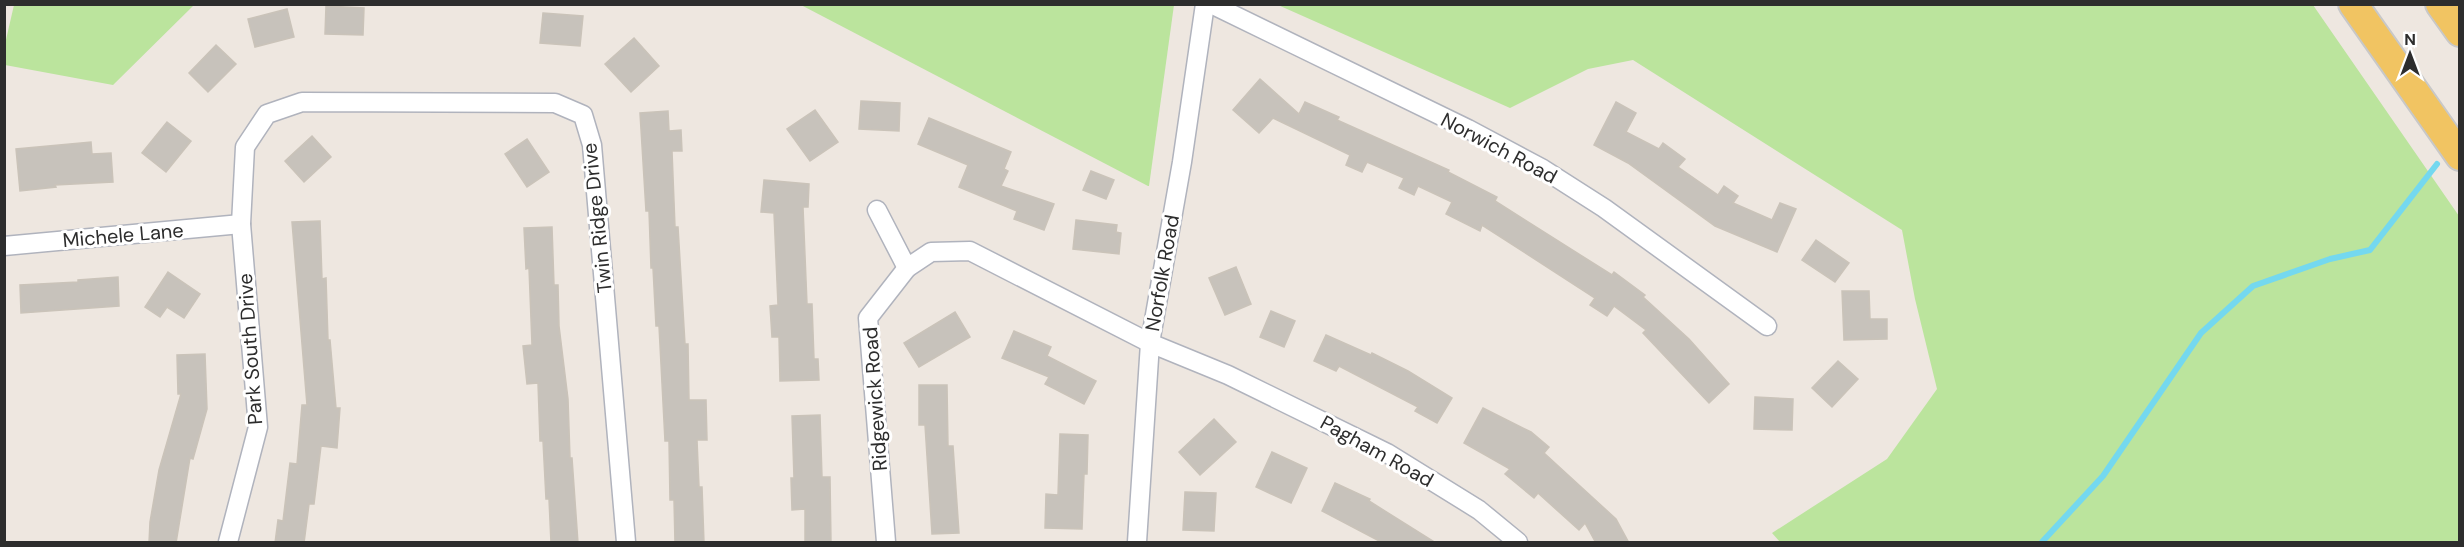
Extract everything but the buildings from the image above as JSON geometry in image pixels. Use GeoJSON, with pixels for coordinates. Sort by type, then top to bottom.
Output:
{"type":"FeatureCollection","features":[{"type":"Feature","properties":{"kind":"main road"},"geometry":{"type":"LineString","coordinates":[[2353,4],[2460,156]]}},
{"type":"Feature","properties":{"kind":"main road"},"geometry":{"type":"LineString","coordinates":[[2440,4],[2460,32]]}},
{"type":"Feature","properties":{"kind":"street","name":"Norfolk Road"},"geometry":{"type":"LineString","coordinates":[[1137,543],[1150,343],[1182,162],[1205,4]]}},
{"type":"Feature","properties":{"kind":"street","name":"Norwich Road"},"geometry":{"type":"LineString","coordinates":[[1211,4],[1468,129],[1542,169],[1613,215],[1767,326]]}},
{"type":"Feature","properties":{"kind":"street","name":"Twin Ridge Drive"},"geometry":{"type":"LineString","coordinates":[[241,224],[245,147],[267,114],[302,102],[555,103],[583,115],[592,145],[626,543]]}},
{"type":"Feature","properties":{"kind":"street"},"geometry":{"type":"LineString","coordinates":[[877,210],[907,268]]}},
{"type":"Feature","properties":{"kind":"street","name":"Michele Lane"},"geometry":{"type":"LineString","coordinates":[[4,246],[241,224]]}},
{"type":"Feature","properties":{"kind":"street","name":"Park South Drive"},"geometry":{"type":"LineString","coordinates":[[228,543],[258,427],[241,224]]}},
{"type":"Feature","properties":{"kind":"street","name":"Ridgewick Road"},"geometry":{"type":"LineString","coordinates":[[886,543],[868,318],[907,268],[931,252],[970,251],[1150,343]]}},
{"type":"Feature","properties":{"kind":"street","name":"Pagham Road"},"geometry":{"type":"LineString","coordinates":[[1150,343],[1228,375],[1387,453],[1479,510],[1518,543]]}},
{"type":"Feature","properties":{"kind":"green space"},"geometry":{"type":"Polygon","coordinates":[[[14,4],[194,5],[113,85],[5,65],[5,44],[14,4]]]}},
{"type":"Feature","properties":{"kind":"green space"},"geometry":{"type":"Polygon","coordinates":[[[801,5],[1174,5],[1149,186],[1148,186],[801,5]]]}},
{"type":"Feature","properties":{"kind":"green space"},"geometry":{"type":"Polygon","coordinates":[[[1278,5],[2313,5],[2459,216],[2459,542],[1780,542],[1772,533],[1887,459],[1937,389],[1915,299],[1902,230],[1633,60],[1588,69],[1510,108],[1278,5]]]}},
{"type":"Feature","properties":{"kind":"waterway"},"geometry":{"type":"LineString","coordinates":[[2042,542],[2103,476],[2201,333],[2253,286],[2330,259],[2370,250],[2437,164]]}}]}
